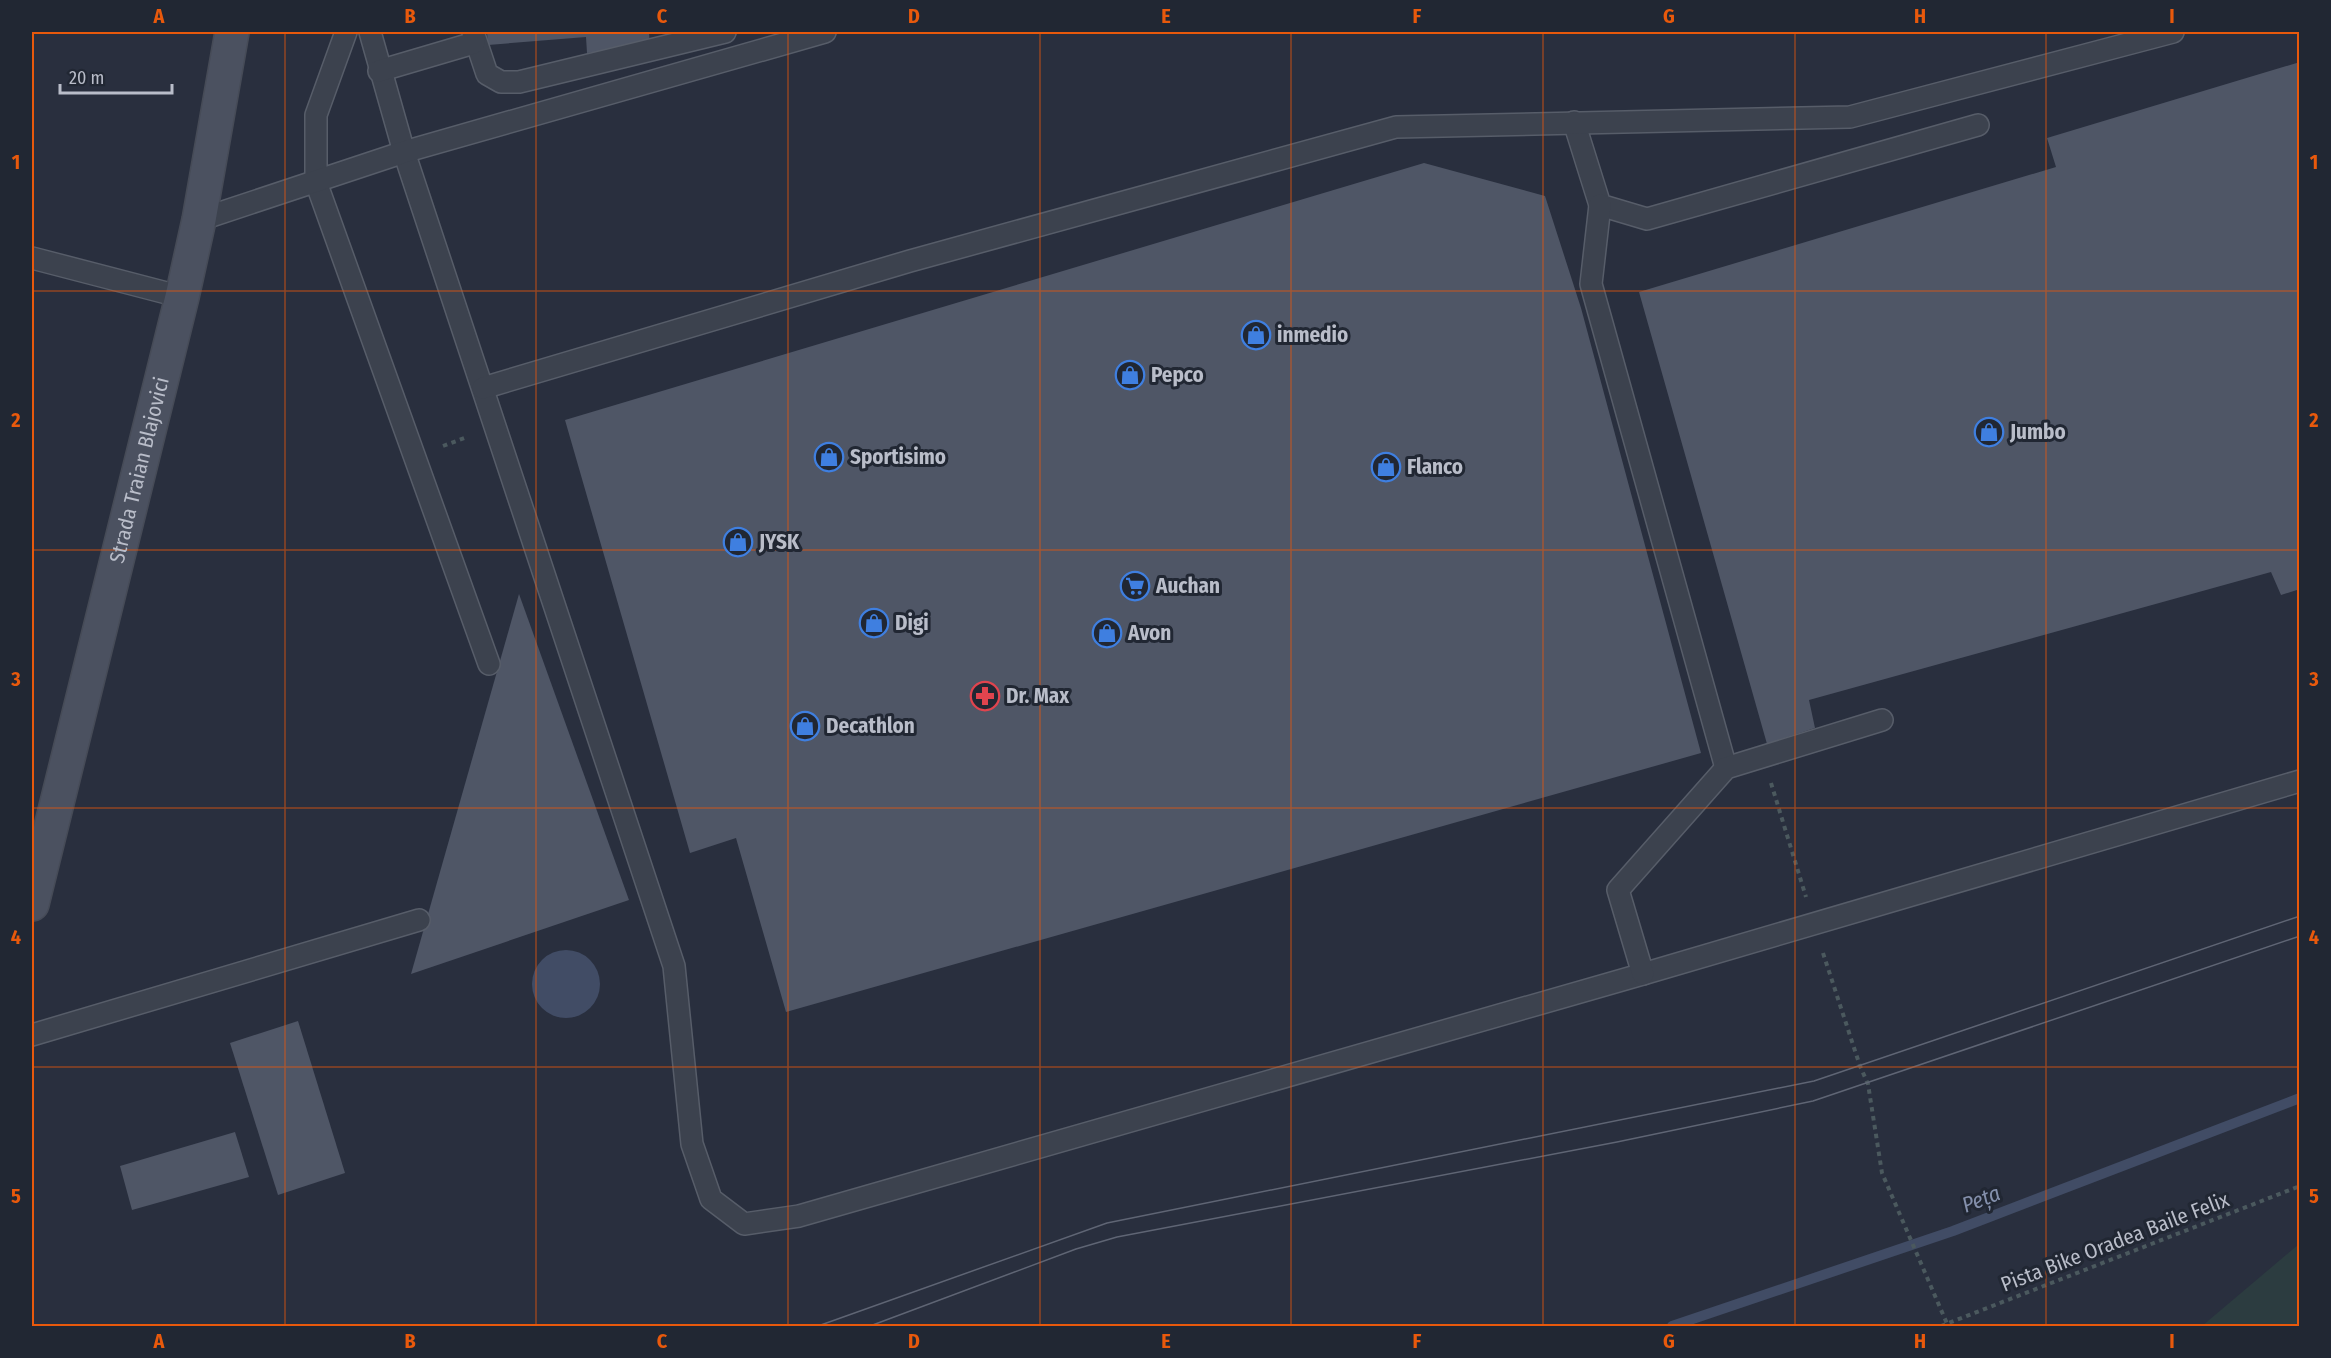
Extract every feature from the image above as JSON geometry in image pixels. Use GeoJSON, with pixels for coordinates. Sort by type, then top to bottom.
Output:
{"type":"FeatureCollection","features":[{"type":"Feature","properties":{"kind":"street","name":"Strada Traian Blajovici"},"geometry":{"type":"LineString","coordinates":[[32,904],[182,297],[199,220],[232,32]]}},
{"type":"Feature","properties":{"kind":"lane"},"geometry":{"type":"LineString","coordinates":[[346,32],[316,115],[316,182],[489,664]]}},
{"type":"Feature","properties":{"kind":"lane"},"geometry":{"type":"LineString","coordinates":[[359,32],[379,72]]}},
{"type":"Feature","properties":{"kind":"lane"},"geometry":{"type":"LineString","coordinates":[[369,32],[379,72],[405,152],[674,966],[692,1144],[711,1199],[744,1224],[799,1216],[1643,974],[2300,781]]}},
{"type":"Feature","properties":{"kind":"lane"},"geometry":{"type":"LineString","coordinates":[[379,72],[474,37],[487,74],[501,82],[519,82],[725,32]]}},
{"type":"Feature","properties":{"kind":"lane"},"geometry":{"type":"LineString","coordinates":[[199,220],[405,152],[825,32]]}},
{"type":"Feature","properties":{"kind":"lane"},"geometry":{"type":"LineString","coordinates":[[483,388],[910,261],[1396,127],[1850,117],[2173,32]]}},
{"type":"Feature","properties":{"kind":"lane"},"geometry":{"type":"LineString","coordinates":[[1574,122],[1600,205],[1591,284],[1726,768]]}},
{"type":"Feature","properties":{"kind":"lane"},"geometry":{"type":"LineString","coordinates":[[1600,205],[1647,219],[1978,125]]}},
{"type":"Feature","properties":{"kind":"lane"},"geometry":{"type":"LineString","coordinates":[[32,258],[182,297]]}},
{"type":"Feature","properties":{"kind":"lane"},"geometry":{"type":"LineString","coordinates":[[1643,974],[1618,890],[1726,768],[1882,720]]}},
{"type":"Feature","properties":{"kind":"lane"},"geometry":{"type":"LineString","coordinates":[[32,1035],[419,920]]}},
{"type":"Feature","properties":{"kind":"path"},"geometry":{"type":"LineString","coordinates":[[416,456],[496,427]]}},
{"type":"Feature","properties":{"kind":"path"},"geometry":{"type":"LineString","coordinates":[[1763,757],[1860,1066],[1868,1084],[1882,1173],[1945,1326]]}},
{"type":"Feature","properties":{"kind":"path","name":"Pista Bike Oradea Baile Felix"},"geometry":{"type":"LineString","coordinates":[[1945,1326],[2300,1186]]}},
{"type":"Feature","properties":{"kind":"shaded area"},"geometry":{"type":"Polygon","coordinates":[[[2299,1244],[2299,1326],[2202,1326],[2299,1244]]]}},
{"type":"Feature","properties":{"kind":"water"},"geometry":{"type":"Polygon","coordinates":[[[566,950],[579,953],[590,960],[597,971],[600,984],[597,997],[590,1008],[579,1015],[566,1018],[553,1015],[542,1008],[535,997],[532,984],[535,971],[542,960],[553,953],[566,950]]]}},
{"type":"Feature","properties":{"kind":"building"},"geometry":{"type":"Polygon","coordinates":[[[487,32],[649,32],[650,48],[587,53],[586,37],[488,45],[487,32]]]}},
{"type":"Feature","properties":{"kind":"building","name":"Jumbo"},"geometry":{"type":"Polygon","coordinates":[[[2300,62],[2300,589],[2281,595],[2271,572],[1809,700],[1815,728],[1767,744],[1639,292],[2056,167],[2047,138],[2300,62]]]}},
{"type":"Feature","properties":{"kind":"building","name":"Auchan"},"geometry":{"type":"Polygon","coordinates":[[[1424,163],[1545,196],[1581,308],[1701,753],[786,1012],[736,838],[690,853],[565,420],[1424,163]]]}},
{"type":"Feature","properties":{"kind":"building"},"geometry":{"type":"Polygon","coordinates":[[[519,594],[629,900],[411,974],[519,594]]]}},
{"type":"Feature","properties":{"kind":"building"},"geometry":{"type":"Polygon","coordinates":[[[298,1021],[345,1173],[278,1195],[230,1043],[298,1021]]]}},
{"type":"Feature","properties":{"kind":"building"},"geometry":{"type":"Polygon","coordinates":[[[235,1132],[249,1177],[132,1210],[120,1166],[235,1132]]]}},
{"type":"Feature","properties":{"kind":"waterway","name":"Peța"},"geometry":{"type":"LineString","coordinates":[[1672,1326],[1953,1231],[2300,1098]]}},
{"type":"Feature","properties":{"kind":"tram line"},"geometry":{"type":"LineString","coordinates":[[818,1326],[1107,1223],[1814,1081],[2300,916]]}},
{"type":"Feature","properties":{"kind":"tram line"},"geometry":{"type":"LineString","coordinates":[[870,1326],[1076,1249],[1117,1237],[1617,1142],[1813,1101],[2300,936]]}},
{"type":"Feature","properties":{"kind":"place","name":"inmedio"},"geometry":{"type":"Point","coordinates":[1256,335]}},
{"type":"Feature","properties":{"kind":"place","name":"Pepco"},"geometry":{"type":"Point","coordinates":[1130,375]}},
{"type":"Feature","properties":{"kind":"place","name":"Jumbo"},"geometry":{"type":"Point","coordinates":[1989,432]}},
{"type":"Feature","properties":{"kind":"place","name":"Sportisimo"},"geometry":{"type":"Point","coordinates":[829,457]}},
{"type":"Feature","properties":{"kind":"place","name":"Flanco"},"geometry":{"type":"Point","coordinates":[1386,467]}},
{"type":"Feature","properties":{"kind":"place","name":"JYSK"},"geometry":{"type":"Point","coordinates":[738,542]}},
{"type":"Feature","properties":{"kind":"place","name":"Auchan"},"geometry":{"type":"Point","coordinates":[1135,586]}},
{"type":"Feature","properties":{"kind":"place","name":"Digi"},"geometry":{"type":"Point","coordinates":[874,623]}},
{"type":"Feature","properties":{"kind":"place","name":"Avon"},"geometry":{"type":"Point","coordinates":[1107,633]}},
{"type":"Feature","properties":{"kind":"place","name":"Dr. Max"},"geometry":{"type":"Point","coordinates":[985,696]}},
{"type":"Feature","properties":{"kind":"place","name":"Decathlon"},"geometry":{"type":"Point","coordinates":[805,726]}}]}
